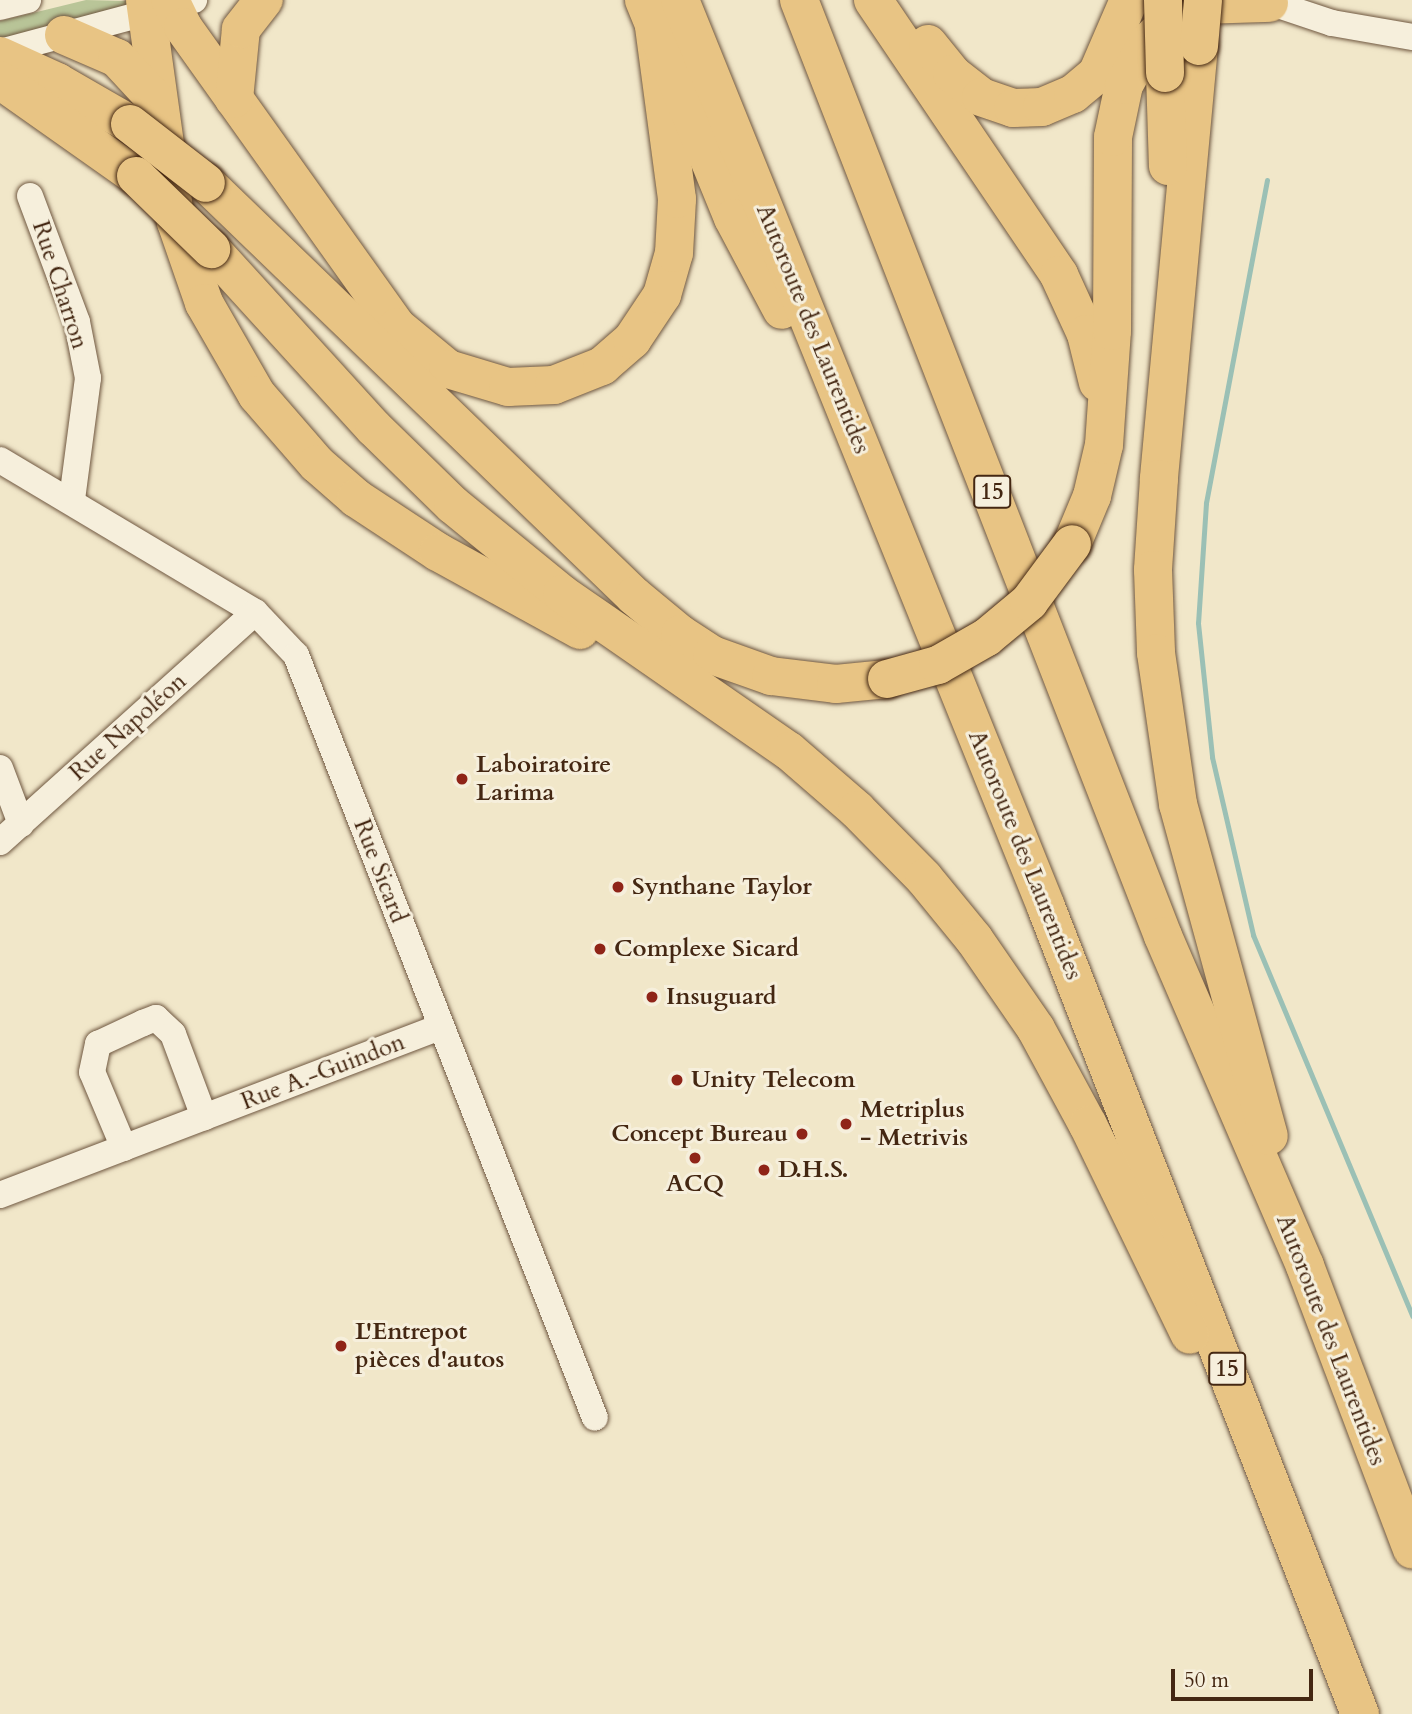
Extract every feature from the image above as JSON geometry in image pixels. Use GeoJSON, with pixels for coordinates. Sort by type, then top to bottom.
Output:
{"type":"FeatureCollection","features":[{"type":"Feature","properties":{"kind":"highway"},"geometry":{"type":"LineString","coordinates":[[234,99],[241,29],[264,0]]}},
{"type":"Feature","properties":{"kind":"highway","name":"Autoroute des Laurentides"},"geometry":{"type":"LineString","coordinates":[[799,0],[1183,985],[1305,1266],[1412,1549]]}},
{"type":"Feature","properties":{"kind":"highway"},"geometry":{"type":"LineString","coordinates":[[873,0],[1059,275],[1086,334],[1105,412]]}},
{"type":"Feature","properties":{"kind":"highway"},"geometry":{"type":"LineString","coordinates":[[897,0],[937,57],[967,87],[996,104],[1029,108],[1059,102],[1097,74],[1129,0]]}},
{"type":"Feature","properties":{"kind":"highway"},"geometry":{"type":"LineString","coordinates":[[1163,0],[1176,296]]}},
{"type":"Feature","properties":{"kind":"highway"},"geometry":{"type":"LineString","coordinates":[[1203,0],[1153,570],[1161,711],[1185,836],[1305,1266]]}},
{"type":"Feature","properties":{"kind":"highway"},"geometry":{"type":"LineString","coordinates":[[29,88],[144,112],[206,183],[634,596],[680,634],[731,663],[771,676],[836,684],[887,679],[937,665],[993,633],[1040,589],[1072,544],[1096,484],[1105,412],[1112,331],[1113,137],[1130,69],[1162,26],[1188,9],[1266,2]]}},
{"type":"Feature","properties":{"kind":"highway"},"geometry":{"type":"LineString","coordinates":[[166,4],[375,300],[414,344],[448,369],[480,382],[508,387],[554,385],[602,366],[632,341],[655,308],[671,267],[678,229],[677,186],[659,9]]}},
{"type":"Feature","properties":{"kind":"highway"},"geometry":{"type":"LineString","coordinates":[[144,112],[166,4]]}},
{"type":"Feature","properties":{"kind":"highway","name":"Autoroute des Laurentides"},"geometry":{"type":"LineString","coordinates":[[659,9],[733,218],[878,491],[1152,1175],[1360,1714]]}},
{"type":"Feature","properties":{"kind":"highway"},"geometry":{"type":"LineString","coordinates":[[64,35],[117,58],[144,112],[195,282],[247,380],[299,446],[356,498],[438,552],[566,624],[679,673]]}},
{"type":"Feature","properties":{"kind":"highway"},"geometry":{"type":"LineString","coordinates":[[0,54],[29,88],[136,176],[211,249],[374,428],[453,505],[552,586],[778,743],[849,803],[924,878],[1000,975],[1088,1125],[1301,1564]]}},
{"type":"Feature","properties":{"kind":"street"},"geometry":{"type":"LineString","coordinates":[[0,7],[28,0]]}},
{"type":"Feature","properties":{"kind":"street"},"geometry":{"type":"LineString","coordinates":[[1266,2],[1344,26],[1412,37]]}},
{"type":"Feature","properties":{"kind":"street"},"geometry":{"type":"LineString","coordinates":[[0,54],[166,4]]}},
{"type":"Feature","properties":{"kind":"street","name":"Rue Charron"},"geometry":{"type":"LineString","coordinates":[[30,196],[78,322],[88,378],[72,500]]}},
{"type":"Feature","properties":{"kind":"street","name":"Rue Sicard"},"geometry":{"type":"LineString","coordinates":[[0,460],[72,500],[255,612],[296,655],[596,1418]]}},
{"type":"Feature","properties":{"kind":"street","name":"Rue Napoléon"},"geometry":{"type":"LineString","coordinates":[[0,842],[255,612]]}},
{"type":"Feature","properties":{"kind":"street"},"geometry":{"type":"LineString","coordinates":[[0,768],[21,824]]}},
{"type":"Feature","properties":{"kind":"street"},"geometry":{"type":"LineString","coordinates":[[124,1148],[92,1072],[98,1044],[143,1023],[156,1018],[173,1034],[204,1117]]}},
{"type":"Feature","properties":{"kind":"street","name":"Rue A.-Guindon"},"geometry":{"type":"LineString","coordinates":[[0,1195],[441,1027]]}},
{"type":"Feature","properties":{"kind":"green space"},"geometry":{"type":"Polygon","coordinates":[[[86,0],[126,1],[127,5],[0,41],[0,21],[86,0]]]}},
{"type":"Feature","properties":{"kind":"waterway"},"geometry":{"type":"LineString","coordinates":[[1267,180],[1206,503],[1198,623],[1212,757],[1253,935],[1412,1316]]}},
{"type":"Feature","properties":{"kind":"place","name":"Laboiratoire Larima"},"geometry":{"type":"Point","coordinates":[462,779]}},
{"type":"Feature","properties":{"kind":"place","name":"Synthane Taylor"},"geometry":{"type":"Point","coordinates":[618,887]}},
{"type":"Feature","properties":{"kind":"place","name":"Complexe Sicard"},"geometry":{"type":"Point","coordinates":[600,949]}},
{"type":"Feature","properties":{"kind":"place","name":"Insuguard"},"geometry":{"type":"Point","coordinates":[652,997]}},
{"type":"Feature","properties":{"kind":"place","name":"Unity Telecom"},"geometry":{"type":"Point","coordinates":[677,1080]}},
{"type":"Feature","properties":{"kind":"place","name":"Metriplus - Metrivis"},"geometry":{"type":"Point","coordinates":[846,1124]}},
{"type":"Feature","properties":{"kind":"place","name":"Concept Bureau"},"geometry":{"type":"Point","coordinates":[802,1134]}},
{"type":"Feature","properties":{"kind":"place","name":"ACQ"},"geometry":{"type":"Point","coordinates":[695,1158]}},
{"type":"Feature","properties":{"kind":"place","name":"D.H.S."},"geometry":{"type":"Point","coordinates":[764,1170]}},
{"type":"Feature","properties":{"kind":"place","name":"L'Entrepot pièces d'autos"},"geometry":{"type":"Point","coordinates":[341,1346]}}]}
